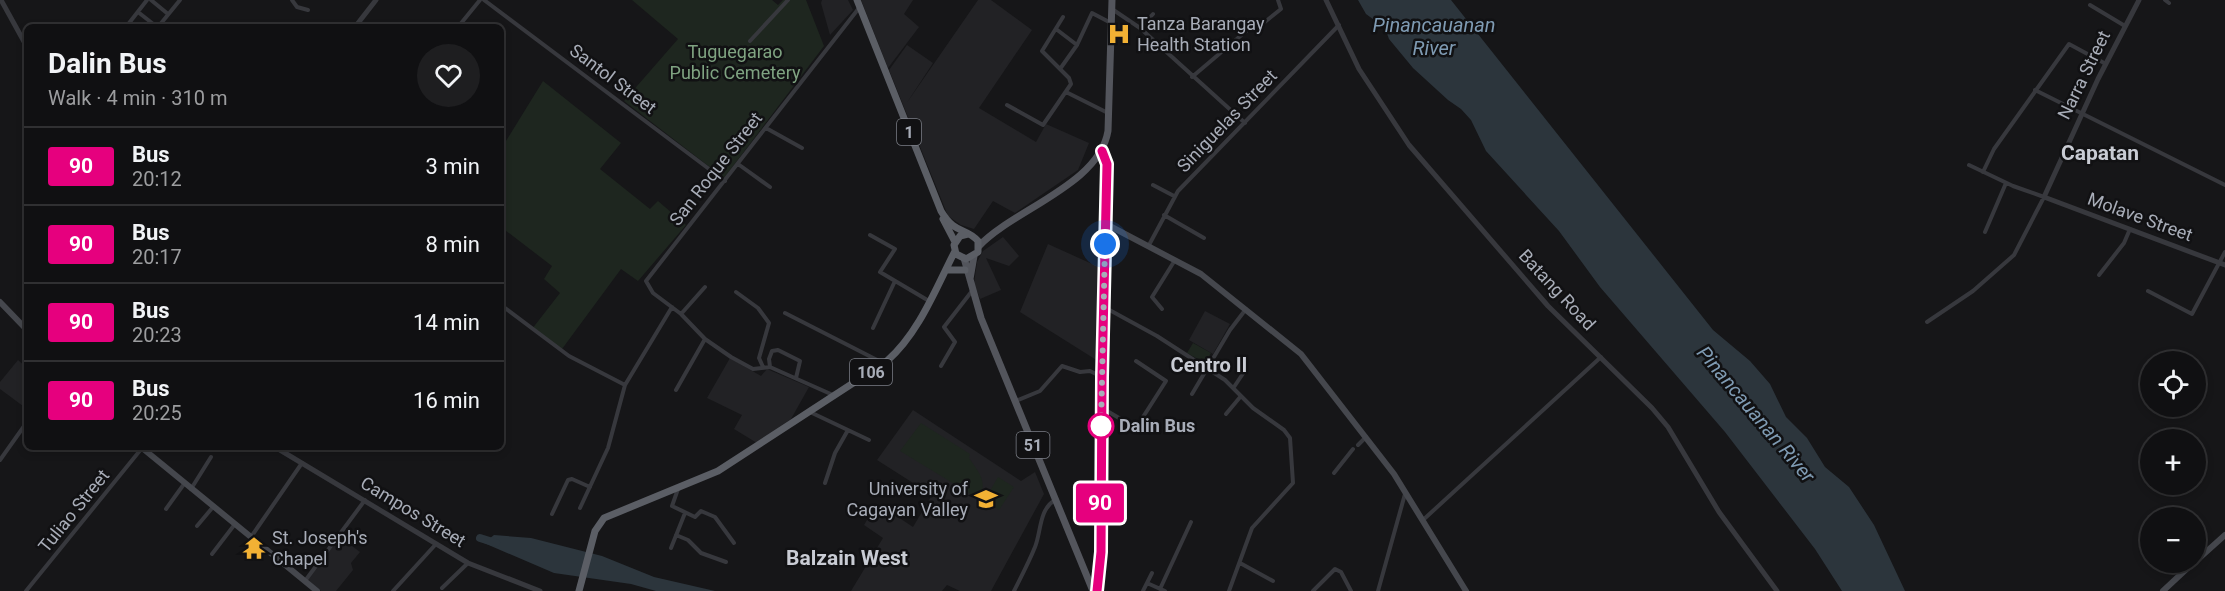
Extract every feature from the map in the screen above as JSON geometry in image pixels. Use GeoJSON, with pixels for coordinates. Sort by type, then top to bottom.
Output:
{"type":"FeatureCollection","features":[{"type":"Feature","properties":{"kind":"highway","name":"1"},"geometry":{"type":"LineString","coordinates":[[858,3],[941,211],[946,229],[955,242],[955,251]]}},
{"type":"Feature","properties":{"kind":"highway","name":"1"},"geometry":{"type":"LineString","coordinates":[[941,211],[949,224],[970,235],[979,246]]}},
{"type":"Feature","properties":{"kind":"highway"},"geometry":{"type":"LineString","coordinates":[[955,242],[960,236],[970,235]]}},
{"type":"Feature","properties":{"kind":"highway"},"geometry":{"type":"LineString","coordinates":[[955,251],[962,258],[974,256],[979,246]]}},
{"type":"Feature","properties":{"kind":"highway","name":"106"},"geometry":{"type":"LineString","coordinates":[[580,589],[594,531],[604,518],[718,471],[884,364],[902,347],[947,270],[955,251]]}},
{"type":"Feature","properties":{"kind":"highway","name":"106"},"geometry":{"type":"LineString","coordinates":[[947,270],[962,258]]}},
{"type":"Feature","properties":{"kind":"highway"},"geometry":{"type":"LineString","coordinates":[[947,270],[965,270]]}},
{"type":"Feature","properties":{"kind":"main road"},"geometry":{"type":"LineString","coordinates":[[979,246],[994,232],[1086,170],[1102,151],[1107,137],[1109,114],[1112,0]]}},
{"type":"Feature","properties":{"kind":"main road"},"geometry":{"type":"LineString","coordinates":[[1093,591],[1101,552],[1103,306],[1107,164],[1102,151]]}},
{"type":"Feature","properties":{"kind":"main road"},"geometry":{"type":"LineString","coordinates":[[1106,224],[1201,274],[1301,354],[1367,436],[1406,492],[1466,591]]}},
{"type":"Feature","properties":{"kind":"main road"},"geometry":{"type":"LineString","coordinates":[[970,235],[994,232]]}},
{"type":"Feature","properties":{"kind":"main road","name":"51"},"geometry":{"type":"LineString","coordinates":[[971,288],[974,256]]}},
{"type":"Feature","properties":{"kind":"main road","name":"51"},"geometry":{"type":"LineString","coordinates":[[962,258],[980,316],[1093,591]]}},
{"type":"Feature","properties":{"kind":"main road"},"geometry":{"type":"LineString","coordinates":[[0,302],[24,327]]}},
{"type":"Feature","properties":{"kind":"main road"},"geometry":{"type":"LineString","coordinates":[[143,450],[317,591]]}},
{"type":"Feature","properties":{"kind":"main road"},"geometry":{"type":"LineString","coordinates":[[2206,552],[2225,535]]}},
{"type":"Feature","properties":{"kind":"main road"},"geometry":{"type":"LineString","coordinates":[[2163,591],[2183,573]]}},
{"type":"Feature","properties":{"kind":"street"},"geometry":{"type":"LineString","coordinates":[[2,0],[24,40]]}},
{"type":"Feature","properties":{"kind":"street"},"geometry":{"type":"LineString","coordinates":[[128,24],[149,0],[168,14]]}},
{"type":"Feature","properties":{"kind":"street"},"geometry":{"type":"LineString","coordinates":[[160,24],[180,0]]}},
{"type":"Feature","properties":{"kind":"street"},"geometry":{"type":"LineString","coordinates":[[292,0],[295,5],[308,10]]}},
{"type":"Feature","properties":{"kind":"street"},"geometry":{"type":"LineString","coordinates":[[357,24],[376,0]]}},
{"type":"Feature","properties":{"kind":"street"},"geometry":{"type":"LineString","coordinates":[[461,24],[482,0]]}},
{"type":"Feature","properties":{"kind":"street","name":"Santol Street"},"geometry":{"type":"LineString","coordinates":[[482,0],[724,181]]}},
{"type":"Feature","properties":{"kind":"street"},"geometry":{"type":"LineString","coordinates":[[750,41],[788,0]]}},
{"type":"Feature","properties":{"kind":"street"},"geometry":{"type":"LineString","coordinates":[[1192,77],[1251,27],[1256,29],[1281,9],[1278,0]]}},
{"type":"Feature","properties":{"kind":"street","name":"Batang Road"},"geometry":{"type":"LineString","coordinates":[[1326,0],[1365,78],[1409,145],[1543,301],[1668,427],[1719,513],[1777,591]]}},
{"type":"Feature","properties":{"kind":"street","name":"Narra Street"},"geometry":{"type":"LineString","coordinates":[[2044,197],[2137,1]]}},
{"type":"Feature","properties":{"kind":"street","name":"San Roque Street"},"geometry":{"type":"LineString","coordinates":[[763,368],[753,369],[705,339],[681,314],[648,289],[648,278],[766,128],[858,3]]}},
{"type":"Feature","properties":{"kind":"street"},"geometry":{"type":"LineString","coordinates":[[2090,5],[2125,26]]}},
{"type":"Feature","properties":{"kind":"street"},"geometry":{"type":"LineString","coordinates":[[1112,9],[1140,28],[1245,123]]}},
{"type":"Feature","properties":{"kind":"street"},"geometry":{"type":"LineString","coordinates":[[138,12],[154,24]]}},
{"type":"Feature","properties":{"kind":"street"},"geometry":{"type":"LineString","coordinates":[[1060,69],[1077,45],[1092,13],[1111,24]]}},
{"type":"Feature","properties":{"kind":"street"},"geometry":{"type":"LineString","coordinates":[[1140,28],[1153,14]]}},
{"type":"Feature","properties":{"kind":"street"},"geometry":{"type":"LineString","coordinates":[[1007,105],[1043,125],[1066,92],[1071,82],[1042,51],[1063,17]]}},
{"type":"Feature","properties":{"kind":"street","name":"Siniguelas Street"},"geometry":{"type":"LineString","coordinates":[[1149,245],[1174,196],[1339,25]]}},
{"type":"Feature","properties":{"kind":"street"},"geometry":{"type":"LineString","coordinates":[[1056,29],[1077,45]]}},
{"type":"Feature","properties":{"kind":"street"},"geometry":{"type":"LineString","coordinates":[[1983,172],[1991,153],[2070,44],[2106,64]]}},
{"type":"Feature","properties":{"kind":"street"},"geometry":{"type":"LineString","coordinates":[[2035,90],[2225,185]]}},
{"type":"Feature","properties":{"kind":"street"},"geometry":{"type":"LineString","coordinates":[[1066,92],[1109,114]]}},
{"type":"Feature","properties":{"kind":"street"},"geometry":{"type":"LineString","coordinates":[[766,128],[802,148]]}},
{"type":"Feature","properties":{"kind":"street"},"geometry":{"type":"LineString","coordinates":[[738,164],[770,187]]}},
{"type":"Feature","properties":{"kind":"street"},"geometry":{"type":"LineString","coordinates":[[1928,322],[1973,291],[2014,255],[2044,197],[2006,183],[1969,165]]}},
{"type":"Feature","properties":{"kind":"street"},"geometry":{"type":"LineString","coordinates":[[1984,232],[2006,183]]}},
{"type":"Feature","properties":{"kind":"street"},"geometry":{"type":"LineString","coordinates":[[1153,185],[1174,196]]}},
{"type":"Feature","properties":{"kind":"street","name":"Molave Street"},"geometry":{"type":"LineString","coordinates":[[2044,197],[2222,263]]}},
{"type":"Feature","properties":{"kind":"street"},"geometry":{"type":"LineString","coordinates":[[1164,215],[1204,238]]}},
{"type":"Feature","properties":{"kind":"street"},"geometry":{"type":"LineString","coordinates":[[2099,274],[2124,243],[2130,229]]}},
{"type":"Feature","properties":{"kind":"street"},"geometry":{"type":"LineString","coordinates":[[870,235],[895,249],[880,272],[929,301]]}},
{"type":"Feature","properties":{"kind":"street"},"geometry":{"type":"LineString","coordinates":[[2148,291],[2192,314],[2222,263],[2225,252]]}},
{"type":"Feature","properties":{"kind":"street"},"geometry":{"type":"LineString","coordinates":[[1162,309],[1152,297],[1176,259]]}},
{"type":"Feature","properties":{"kind":"street"},"geometry":{"type":"LineString","coordinates":[[873,328],[895,281]]}},
{"type":"Feature","properties":{"kind":"street"},"geometry":{"type":"LineString","coordinates":[[681,314],[705,287]]}},
{"type":"Feature","properties":{"kind":"street"},"geometry":{"type":"LineString","coordinates":[[941,366],[955,344],[944,327],[971,288]]}},
{"type":"Feature","properties":{"kind":"street"},"geometry":{"type":"LineString","coordinates":[[736,292],[767,317],[769,328],[759,358],[763,368],[770,367],[834,396]]}},
{"type":"Feature","properties":{"kind":"street"},"geometry":{"type":"LineString","coordinates":[[1103,306],[1208,368],[1234,387],[1241,396],[1290,438],[1293,483],[1252,528],[1229,591]]}},
{"type":"Feature","properties":{"kind":"street"},"geometry":{"type":"LineString","coordinates":[[504,307],[569,356],[625,385]]}},
{"type":"Feature","properties":{"kind":"street"},"geometry":{"type":"LineString","coordinates":[[580,508],[611,437],[625,385],[672,307]]}},
{"type":"Feature","properties":{"kind":"street"},"geometry":{"type":"LineString","coordinates":[[1192,394],[1230,330],[1246,309]]}},
{"type":"Feature","properties":{"kind":"street"},"geometry":{"type":"LineString","coordinates":[[785,313],[884,364]]}},
{"type":"Feature","properties":{"kind":"street"},"geometry":{"type":"LineString","coordinates":[[676,390],[705,339]]}},
{"type":"Feature","properties":{"kind":"street"},"geometry":{"type":"LineString","coordinates":[[764,344],[772,351]]}},
{"type":"Feature","properties":{"kind":"street"},"geometry":{"type":"LineString","coordinates":[[772,351],[778,350],[800,361],[796,378]]}},
{"type":"Feature","properties":{"kind":"street"},"geometry":{"type":"LineString","coordinates":[[770,367],[769,358],[772,351]]}},
{"type":"Feature","properties":{"kind":"street"},"geometry":{"type":"LineString","coordinates":[[1423,520],[1601,357]]}},
{"type":"Feature","properties":{"kind":"street"},"geometry":{"type":"LineString","coordinates":[[1102,407],[1136,428],[1166,381],[1136,361]]}},
{"type":"Feature","properties":{"kind":"street"},"geometry":{"type":"LineString","coordinates":[[1016,401],[1040,391],[1062,366],[1080,372],[1090,371],[1102,377]]}},
{"type":"Feature","properties":{"kind":"street"},"geometry":{"type":"LineString","coordinates":[[1234,387],[1244,372]]}},
{"type":"Feature","properties":{"kind":"street"},"geometry":{"type":"LineString","coordinates":[[1226,414],[1241,396]]}},
{"type":"Feature","properties":{"kind":"street"},"geometry":{"type":"LineString","coordinates":[[810,411],[869,440]]}},
{"type":"Feature","properties":{"kind":"street"},"geometry":{"type":"LineString","coordinates":[[0,460],[24,426]]}},
{"type":"Feature","properties":{"kind":"street"},"geometry":{"type":"LineString","coordinates":[[825,483],[835,453],[848,430]]}},
{"type":"Feature","properties":{"kind":"street"},"geometry":{"type":"LineString","coordinates":[[1358,445],[1367,436]]}},
{"type":"Feature","properties":{"kind":"street"},"geometry":{"type":"LineString","coordinates":[[1334,473],[1353,449]]}},
{"type":"Feature","properties":{"kind":"street","name":"Tuliao Street"},"geometry":{"type":"LineString","coordinates":[[26,591],[139,450]]}},
{"type":"Feature","properties":{"kind":"street","name":"Campos Street"},"geometry":{"type":"LineString","coordinates":[[280,450],[468,563],[540,591]]}},
{"type":"Feature","properties":{"kind":"street"},"geometry":{"type":"LineString","coordinates":[[191,489],[211,457]]}},
{"type":"Feature","properties":{"kind":"street"},"geometry":{"type":"LineString","coordinates":[[251,537],[302,462]]}},
{"type":"Feature","properties":{"kind":"street"},"geometry":{"type":"LineString","coordinates":[[552,514],[568,480],[572,479],[590,487]]}},
{"type":"Feature","properties":{"kind":"street"},"geometry":{"type":"LineString","coordinates":[[166,509],[184,484]]}},
{"type":"Feature","properties":{"kind":"street"},"geometry":{"type":"LineString","coordinates":[[679,488],[672,505],[696,517],[702,511],[712,515],[734,543]]}},
{"type":"Feature","properties":{"kind":"street"},"geometry":{"type":"LineString","coordinates":[[1377,591],[1406,492]]}},
{"type":"Feature","properties":{"kind":"street"},"geometry":{"type":"LineString","coordinates":[[304,581],[365,500]]}},
{"type":"Feature","properties":{"kind":"street"},"geometry":{"type":"LineString","coordinates":[[1014,591],[1037,542],[1039,525],[1055,500]]}},
{"type":"Feature","properties":{"kind":"street"},"geometry":{"type":"LineString","coordinates":[[197,526],[213,507]]}},
{"type":"Feature","properties":{"kind":"street"},"geometry":{"type":"LineString","coordinates":[[671,548],[685,512]]}},
{"type":"Feature","properties":{"kind":"street"},"geometry":{"type":"LineString","coordinates":[[1147,583],[1163,590],[1191,522]]}},
{"type":"Feature","properties":{"kind":"street"},"geometry":{"type":"LineString","coordinates":[[212,554],[235,524]]}},
{"type":"Feature","properties":{"kind":"street"},"geometry":{"type":"LineString","coordinates":[[676,535],[688,540],[698,550],[726,562]]}},
{"type":"Feature","properties":{"kind":"street"},"geometry":{"type":"LineString","coordinates":[[393,591],[437,543]]}},
{"type":"Feature","properties":{"kind":"street"},"geometry":{"type":"LineString","coordinates":[[442,588],[458,570],[468,563]]}},
{"type":"Feature","properties":{"kind":"street"},"geometry":{"type":"LineString","coordinates":[[1240,563],[1274,581]]}},
{"type":"Feature","properties":{"kind":"street"},"geometry":{"type":"LineString","coordinates":[[1313,591],[1335,569],[1341,572],[1352,591]]}},
{"type":"Feature","properties":{"kind":"street"},"geometry":{"type":"LineString","coordinates":[[1143,591],[1152,573]]}},
{"type":"Feature","properties":{"kind":"shaded area"},"geometry":{"type":"Polygon","coordinates":[[[822,0],[848,0],[853,10],[830,35],[821,3],[822,0]]]}},
{"type":"Feature","properties":{"kind":"shaded area"},"geometry":{"type":"Polygon","coordinates":[[[861,0],[913,0],[904,14],[919,27],[888,68],[861,0]]]}},
{"type":"Feature","properties":{"kind":"shaded area"},"geometry":{"type":"Polygon","coordinates":[[[978,0],[991,0],[1032,30],[979,108],[1036,142],[1046,124],[1089,143],[1078,170],[1015,213],[993,201],[974,229],[961,225],[948,216],[889,70],[907,45],[933,63],[906,104],[978,0]]]}},
{"type":"Feature","properties":{"kind":"shaded area"},"geometry":{"type":"Polygon","coordinates":[[[1003,237],[1019,256],[1009,266],[986,258],[1001,290],[980,299],[974,283],[977,262],[983,251],[1003,237]]]}},
{"type":"Feature","properties":{"kind":"shaded area"},"geometry":{"type":"Polygon","coordinates":[[[1048,244],[1101,268],[1098,361],[1020,312],[1048,244]]]}},
{"type":"Feature","properties":{"kind":"shaded area"},"geometry":{"type":"Polygon","coordinates":[[[1205,311],[1230,324],[1213,354],[1189,340],[1205,311]]]}},
{"type":"Feature","properties":{"kind":"shaded area"},"geometry":{"type":"Polygon","coordinates":[[[730,358],[761,376],[767,369],[809,387],[791,419],[757,443],[734,429],[742,415],[707,398],[730,358]]]}},
{"type":"Feature","properties":{"kind":"shaded area"},"geometry":{"type":"Polygon","coordinates":[[[18,360],[24,365],[24,407],[0,389],[0,382],[18,360]]]}},
{"type":"Feature","properties":{"kind":"shaded area","name":"University of Cagayan Valley"},"geometry":{"type":"Polygon","coordinates":[[[913,410],[1021,481],[1035,472],[1044,494],[991,591],[960,591],[947,585],[942,591],[851,591],[883,538],[864,525],[877,503],[913,527],[932,495],[877,460],[913,410]]]}},
{"type":"Feature","properties":{"kind":"shaded area"},"geometry":{"type":"Polygon","coordinates":[[[340,537],[360,552],[351,563],[353,570],[336,591],[321,591],[308,580],[340,537]]]}},
{"type":"Feature","properties":{"kind":"green space","name":"Tuguegarao Public Cemetery"},"geometry":{"type":"Polygon","coordinates":[[[632,0],[772,0],[778,5],[783,0],[806,0],[824,46],[724,178],[624,101],[678,39],[632,0]]]}},
{"type":"Feature","properties":{"kind":"green space"},"geometry":{"type":"Polygon","coordinates":[[[543,81],[621,143],[600,169],[650,209],[658,201],[686,225],[638,281],[621,269],[562,349],[532,329],[560,293],[544,279],[552,266],[504,229],[504,144],[543,81]]]}},
{"type":"Feature","properties":{"kind":"green space"},"geometry":{"type":"Polygon","coordinates":[[[1193,343],[1211,353],[1205,363],[1187,353],[1193,343]]]}},
{"type":"Feature","properties":{"kind":"green space"},"geometry":{"type":"Polygon","coordinates":[[[921,423],[970,454],[969,458],[979,473],[983,487],[979,499],[900,451],[921,423]]]}},
{"type":"Feature","properties":{"kind":"green space"},"geometry":{"type":"Polygon","coordinates":[[[998,477],[1014,487],[999,510],[984,501],[998,477]]]}},
{"type":"Feature","properties":{"kind":"water","name":"Pinancauanan River"},"geometry":{"type":"Polygon","coordinates":[[[1358,0],[1451,0],[1713,330],[1750,361],[1770,384],[1786,417],[1807,438],[1825,467],[1849,487],[1874,525],[1905,591],[1842,591],[1815,549],[1725,432],[1600,287],[1559,231],[1486,151],[1471,120],[1413,68],[1389,39],[1385,28],[1366,14],[1358,0]]]}},
{"type":"Feature","properties":{"kind":"water"},"geometry":{"type":"Polygon","coordinates":[[[494,535],[531,538],[602,556],[654,577],[715,591],[656,591],[631,584],[554,573],[484,543],[494,535]]]}},
{"type":"Feature","properties":{"kind":"waterway"},"geometry":{"type":"LineString","coordinates":[[480,538],[496,543]]}},
{"type":"Feature","properties":{"kind":"bus line","name":"90"},"geometry":{"type":"LineString","coordinates":[[1097,591],[1101,552],[1100,480],[1107,164],[1102,151]]}},
{"type":"Feature","properties":{"kind":"place","name":"Tanza Barangay Health Station"},"geometry":{"type":"Point","coordinates":[1119,34]}},
{"type":"Feature","properties":{"kind":"place","name":"Dalin Bus"},"geometry":{"type":"Point","coordinates":[1101,426]}},
{"type":"Feature","properties":{"kind":"place","name":"University of Cagayan Valley"},"geometry":{"type":"Point","coordinates":[986,499]}},
{"type":"Feature","properties":{"kind":"place","name":"St. Joseph's Chapel"},"geometry":{"type":"Point","coordinates":[254,548]}},
{"type":"Feature","properties":{"kind":"district","name":"Capatan"},"geometry":{"type":"Point","coordinates":[2100,153]}},
{"type":"Feature","properties":{"kind":"district","name":"Centro II"},"geometry":{"type":"Point","coordinates":[1209,365]}},
{"type":"Feature","properties":{"kind":"district","name":"Balzain West"},"geometry":{"type":"Point","coordinates":[847,558]}},
{"type":"Feature","properties":{"kind":"route"},"geometry":{"type":"LineString","coordinates":[[1101,426],[1105,244]]}}]}
